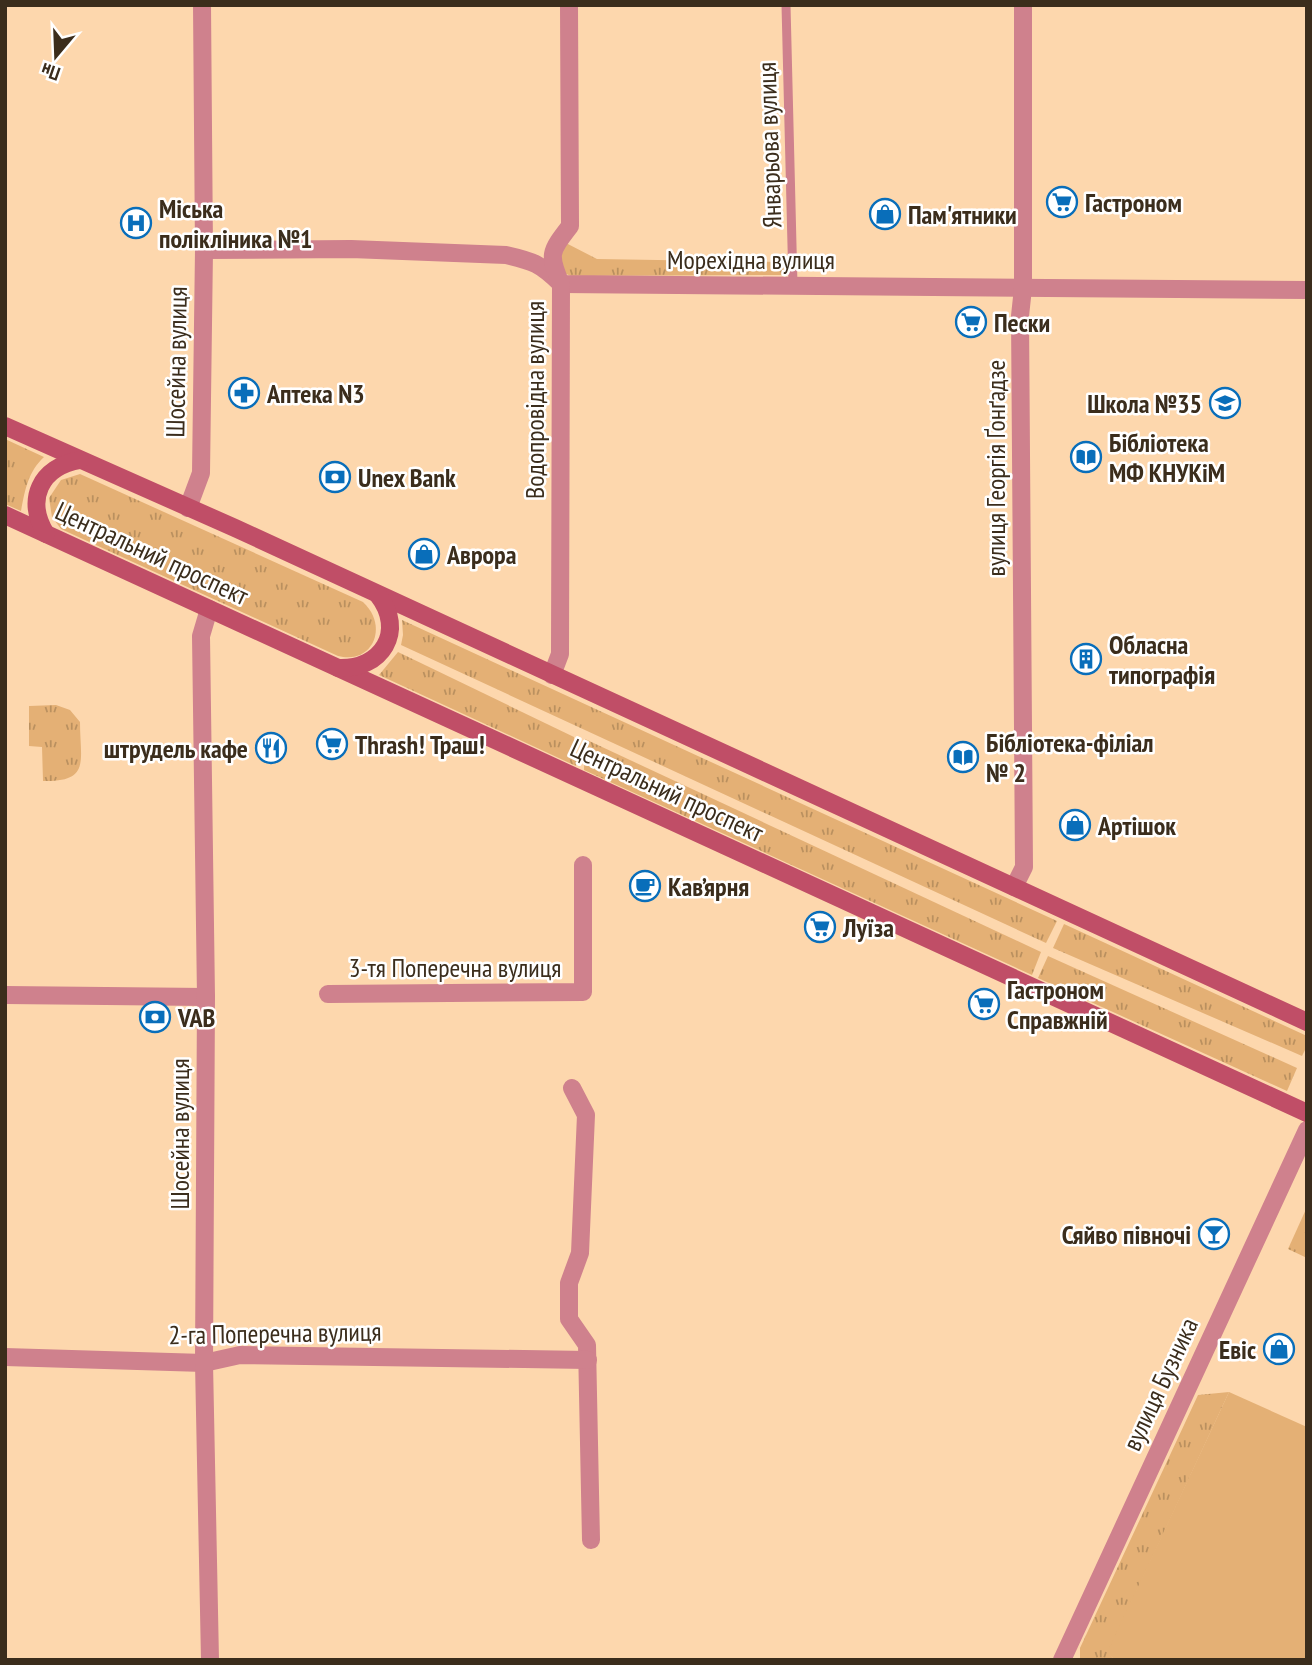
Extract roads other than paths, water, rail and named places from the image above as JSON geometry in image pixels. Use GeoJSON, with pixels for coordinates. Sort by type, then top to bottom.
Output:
{"type":"FeatureCollection","features":[{"type":"Feature","properties":{"kind":"main road","name":"Центральний проспект"},"geometry":{"type":"LineString","coordinates":[[5,426],[1307,1022]]}},
{"type":"Feature","properties":{"kind":"main road"},"geometry":{"type":"LineString","coordinates":[[46,534],[39,523],[36,510],[40,485],[56,467],[79,460]]}},
{"type":"Feature","properties":{"kind":"main road","name":"Центральний проспект"},"geometry":{"type":"LineString","coordinates":[[5,515],[1307,1113]]}},
{"type":"Feature","properties":{"kind":"main road"},"geometry":{"type":"LineString","coordinates":[[338,668],[368,663],[387,643],[390,622],[388,612],[378,595]]}},
{"type":"Feature","properties":{"kind":"street","name":"Шосейна вулиця"},"geometry":{"type":"LineString","coordinates":[[188,508],[201,473],[204,250],[202,5]]}},
{"type":"Feature","properties":{"kind":"street","name":"Водопровідна вулиця"},"geometry":{"type":"LineString","coordinates":[[552,675],[560,654],[561,284],[551,262],[554,246],[570,226],[569,5]]}},
{"type":"Feature","properties":{"kind":"street","name":"вулиця Георгія Ґонґадзе"},"geometry":{"type":"LineString","coordinates":[[1014,887],[1024,867],[1020,316],[1023,288],[1023,5]]}},
{"type":"Feature","properties":{"kind":"street"},"geometry":{"type":"LineString","coordinates":[[204,250],[351,249],[506,255],[529,260],[545,268],[561,284]]}},
{"type":"Feature","properties":{"kind":"street","name":"Морехідна вулиця"},"geometry":{"type":"LineString","coordinates":[[561,284],[1307,290]]}},
{"type":"Feature","properties":{"kind":"street","name":"Шосейна вулиця"},"geometry":{"type":"LineString","coordinates":[[209,609],[201,636],[206,996],[204,1363],[210,1660]]}},
{"type":"Feature","properties":{"kind":"street","name":"3-тя Поперечна вулиця"},"geometry":{"type":"LineString","coordinates":[[328,994],[583,992],[583,865]]}},
{"type":"Feature","properties":{"kind":"street"},"geometry":{"type":"LineString","coordinates":[[5,995],[206,996]]}},
{"type":"Feature","properties":{"kind":"street"},"geometry":{"type":"LineString","coordinates":[[572,1088],[586,1115],[580,1253],[569,1283],[569,1319],[587,1346],[591,1540]]}},
{"type":"Feature","properties":{"kind":"street","name":"вулиця Бузника"},"geometry":{"type":"LineString","coordinates":[[1062,1660],[1307,1130]]}},
{"type":"Feature","properties":{"kind":"street","name":"2-га Поперечна вулиця"},"geometry":{"type":"LineString","coordinates":[[5,1357],[204,1363],[240,1355],[588,1360]]}},
{"type":"Feature","properties":{"kind":"lane","name":"Январьова вулиця"},"geometry":{"type":"LineString","coordinates":[[786,5],[793,285]]}},
{"type":"Feature","properties":{"kind":"place","name":"Гастроном"},"geometry":{"type":"Point","coordinates":[1062,202]}},
{"type":"Feature","properties":{"kind":"place","name":"Пам'ятники"},"geometry":{"type":"Point","coordinates":[885,214]}},
{"type":"Feature","properties":{"kind":"place","name":"Міська полікліника №1"},"geometry":{"type":"Point","coordinates":[136,223]}},
{"type":"Feature","properties":{"kind":"place","name":"Пески"},"geometry":{"type":"Point","coordinates":[971,322]}},
{"type":"Feature","properties":{"kind":"place","name":"Аптека N3"},"geometry":{"type":"Point","coordinates":[244,393]}},
{"type":"Feature","properties":{"kind":"place","name":"Школа №35"},"geometry":{"type":"Point","coordinates":[1225,403]}},
{"type":"Feature","properties":{"kind":"place","name":"Бібліотека МФ КНУКіМ"},"geometry":{"type":"Point","coordinates":[1086,457]}},
{"type":"Feature","properties":{"kind":"place","name":"Unex Bank"},"geometry":{"type":"Point","coordinates":[335,477]}},
{"type":"Feature","properties":{"kind":"place","name":"Аврора"},"geometry":{"type":"Point","coordinates":[424,554]}},
{"type":"Feature","properties":{"kind":"place","name":"Обласна типографія"},"geometry":{"type":"Point","coordinates":[1086,659]}},
{"type":"Feature","properties":{"kind":"place","name":"Thrash! Траш!"},"geometry":{"type":"Point","coordinates":[332,744]}},
{"type":"Feature","properties":{"kind":"place","name":"штрудель кафе"},"geometry":{"type":"Point","coordinates":[271,748]}},
{"type":"Feature","properties":{"kind":"place","name":"Бібліотека-філіал № 2"},"geometry":{"type":"Point","coordinates":[963,757]}},
{"type":"Feature","properties":{"kind":"place","name":"Артішок"},"geometry":{"type":"Point","coordinates":[1075,825]}},
{"type":"Feature","properties":{"kind":"place","name":"Кав’ярня"},"geometry":{"type":"Point","coordinates":[645,886]}},
{"type":"Feature","properties":{"kind":"place","name":"Луїза"},"geometry":{"type":"Point","coordinates":[820,927]}},
{"type":"Feature","properties":{"kind":"place","name":"Гастроном Справжній"},"geometry":{"type":"Point","coordinates":[984,1004]}},
{"type":"Feature","properties":{"kind":"place","name":"VAB"},"geometry":{"type":"Point","coordinates":[155,1017]}},
{"type":"Feature","properties":{"kind":"place","name":"Сяйво півночі"},"geometry":{"type":"Point","coordinates":[1214,1234]}},
{"type":"Feature","properties":{"kind":"place","name":"Евіс"},"geometry":{"type":"Point","coordinates":[1279,1349]}}]}
